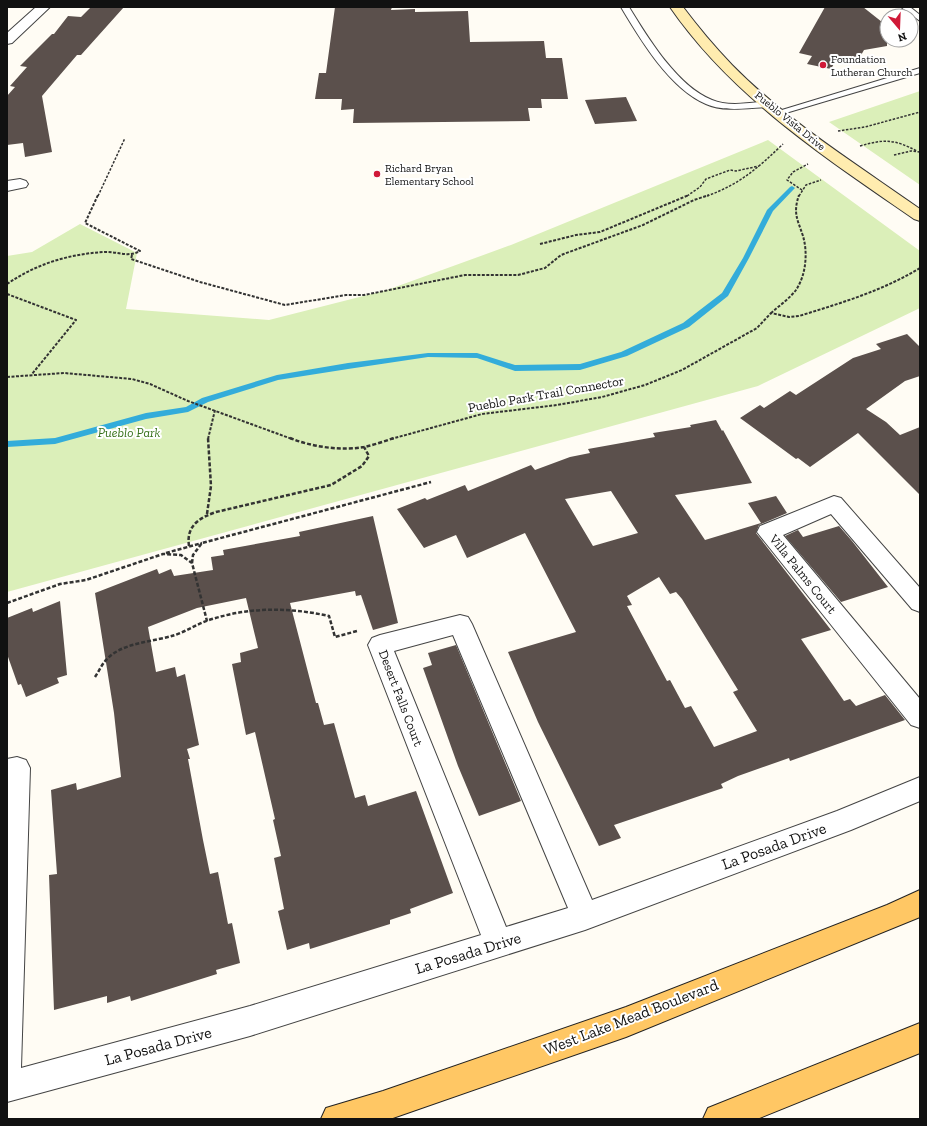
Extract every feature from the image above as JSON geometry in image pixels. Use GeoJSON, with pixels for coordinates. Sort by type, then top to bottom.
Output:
{"type":"FeatureCollection","features":[{"type":"Feature","properties":{"kind":"main road","name":"West Lake Mead Boulevard"},"geometry":{"type":"LineString","coordinates":[[337,1119],[383,1106],[626,1022],[894,915],[920,903]]}},
{"type":"Feature","properties":{"kind":"main road"},"geometry":{"type":"LineString","coordinates":[[719,1119],[920,1038]]}},
{"type":"Feature","properties":{"kind":"street"},"geometry":{"type":"LineString","coordinates":[[7,40],[44,7]]}},
{"type":"Feature","properties":{"kind":"street","name":"Pueblo Vista Drive"},"geometry":{"type":"LineString","coordinates":[[676,7],[704,43],[772,109],[920,216]]}},
{"type":"Feature","properties":{"kind":"street","name":"Villa Palms Court"},"geometry":{"type":"LineString","coordinates":[[920,603],[834,504],[768,532],[920,718]]}},
{"type":"Feature","properties":{"kind":"street","name":"Desert Falls Court"},"geometry":{"type":"LineString","coordinates":[[498,943],[380,645],[460,624],[585,916]]}},
{"type":"Feature","properties":{"kind":"street"},"geometry":{"type":"LineString","coordinates":[[7,770],[17,768],[7,1065]]}},
{"type":"Feature","properties":{"kind":"street","name":"La Posada Drive"},"geometry":{"type":"LineString","coordinates":[[7,1087],[250,1021],[585,916],[842,821],[920,789]]}},
{"type":"Feature","properties":{"kind":"lane"},"geometry":{"type":"LineString","coordinates":[[625,7],[637,27],[668,68],[692,92],[710,102],[772,109],[920,70]]}},
{"type":"Feature","properties":{"kind":"lane"},"geometry":{"type":"LineString","coordinates":[[905,7],[920,19]]}},
{"type":"Feature","properties":{"kind":"path"},"geometry":{"type":"LineString","coordinates":[[838,132],[865,127],[920,112]]}},
{"type":"Feature","properties":{"kind":"path"},"geometry":{"type":"LineString","coordinates":[[7,284],[16,277],[44,265],[75,256],[106,252],[132,255],[140,251],[85,223],[125,138]]}},
{"type":"Feature","properties":{"kind":"path"},"geometry":{"type":"LineString","coordinates":[[860,146],[889,139],[896,140],[919,152]]}},
{"type":"Feature","properties":{"kind":"path"},"geometry":{"type":"LineString","coordinates":[[132,255],[131,259],[200,282],[285,305],[346,294],[364,294],[465,275],[518,275],[545,268],[561,255],[643,225],[694,200],[722,190],[747,176],[783,144]]}},
{"type":"Feature","properties":{"kind":"path"},"geometry":{"type":"LineString","coordinates":[[894,155],[911,151],[919,152]]}},
{"type":"Feature","properties":{"kind":"path"},"geometry":{"type":"LineString","coordinates":[[809,164],[794,170],[789,174],[787,180],[802,190],[806,186],[821,180]]}},
{"type":"Feature","properties":{"kind":"path"},"geometry":{"type":"LineString","coordinates":[[540,244],[576,235],[600,232],[685,197],[700,187],[706,179],[730,170],[736,171],[760,165]]}},
{"type":"Feature","properties":{"kind":"path","name":"Pueblo Park Trail Connector"},"geometry":{"type":"LineString","coordinates":[[7,377],[32,374],[64,373],[132,379],[150,384],[188,401],[302,443],[339,448],[364,448],[482,414],[602,397],[645,385],[682,370],[757,328],[796,290],[804,271],[806,252],[795,217],[797,201],[802,190]]}},
{"type":"Feature","properties":{"kind":"path"},"geometry":{"type":"LineString","coordinates":[[771,313],[789,317],[800,316],[871,293],[899,281],[920,268]]}},
{"type":"Feature","properties":{"kind":"path"},"geometry":{"type":"LineString","coordinates":[[7,294],[76,320],[32,374]]}},
{"type":"Feature","properties":{"kind":"path"},"geometry":{"type":"LineString","coordinates":[[207,514],[211,486],[208,435],[214,410]]}},
{"type":"Feature","properties":{"kind":"path"},"geometry":{"type":"LineString","coordinates":[[189,546],[188,534],[191,525],[207,514],[331,485],[362,466],[369,456],[364,448]]}},
{"type":"Feature","properties":{"kind":"path"},"geometry":{"type":"LineString","coordinates":[[7,603],[60,584],[86,580],[189,546],[431,482]]}},
{"type":"Feature","properties":{"kind":"path"},"geometry":{"type":"LineString","coordinates":[[202,543],[193,556],[192,563],[207,621]]}},
{"type":"Feature","properties":{"kind":"path"},"geometry":{"type":"LineString","coordinates":[[164,554],[181,555],[192,563]]}},
{"type":"Feature","properties":{"kind":"path"},"geometry":{"type":"LineString","coordinates":[[95,677],[108,658],[125,648],[177,634],[207,621],[252,610],[284,608],[305,610],[329,616],[335,637],[365,629],[380,645]]}},
{"type":"Feature","properties":{"kind":"green space"},"geometry":{"type":"Polygon","coordinates":[[[920,91],[920,185],[829,122],[920,91]]]}},
{"type":"Feature","properties":{"kind":"green space","name":"Pueblo Park"},"geometry":{"type":"Polygon","coordinates":[[[768,140],[920,251],[920,308],[758,386],[7,592],[7,256],[32,252],[80,224],[137,253],[126,309],[269,320],[387,290],[511,245],[768,140]]]}},
{"type":"Feature","properties":{"kind":"building"},"geometry":{"type":"Polygon","coordinates":[[[91,7],[124,7],[81,55],[77,55],[42,96],[52,152],[25,157],[23,143],[7,145],[7,96],[15,87],[10,86],[27,67],[20,66],[52,34],[54,34],[68,16],[81,17],[91,7]]]}},
{"type":"Feature","properties":{"kind":"building"},"geometry":{"type":"Polygon","coordinates":[[[335,7],[392,7],[391,10],[415,9],[415,12],[468,11],[470,42],[544,41],[546,58],[562,58],[568,99],[541,99],[542,108],[528,108],[530,121],[353,123],[354,109],[341,110],[342,99],[315,99],[319,73],[326,73],[335,7]]]}},
{"type":"Feature","properties":{"kind":"building"},"geometry":{"type":"Polygon","coordinates":[[[825,7],[863,7],[879,20],[879,47],[864,50],[856,64],[836,60],[831,69],[807,64],[812,56],[799,53],[825,7]]]}},
{"type":"Feature","properties":{"kind":"building"},"geometry":{"type":"Polygon","coordinates":[[[626,97],[637,121],[595,124],[585,100],[626,97]]]}},
{"type":"Feature","properties":{"kind":"building"},"geometry":{"type":"Polygon","coordinates":[[[907,334],[920,347],[920,376],[905,381],[866,409],[886,422],[900,435],[920,427],[920,495],[858,433],[810,467],[798,458],[796,459],[740,418],[760,405],[764,408],[790,391],[796,395],[853,358],[881,349],[876,344],[907,334]]]}},
{"type":"Feature","properties":{"kind":"building"},"geometry":{"type":"Polygon","coordinates":[[[716,420],[752,483],[675,495],[705,540],[761,523],[748,503],[776,496],[787,513],[759,525],[756,533],[831,630],[801,639],[844,701],[850,699],[856,706],[885,695],[905,720],[790,761],[789,758],[738,776],[721,784],[723,788],[614,825],[621,838],[599,846],[538,722],[508,652],[576,632],[525,533],[467,558],[456,535],[424,548],[397,509],[425,498],[427,500],[465,485],[468,491],[531,465],[535,470],[570,457],[590,453],[588,449],[655,437],[653,433],[691,427],[690,425],[716,420]],[[611,491],[565,499],[593,546],[638,533],[611,491]],[[659,577],[627,596],[632,605],[627,606],[667,681],[670,680],[685,708],[691,706],[714,747],[757,731],[733,692],[738,690],[682,599],[676,592],[670,594],[659,577]]]}},
{"type":"Feature","properties":{"kind":"building"},"geometry":{"type":"Polygon","coordinates":[[[373,516],[398,623],[373,630],[361,595],[356,596],[355,591],[290,603],[316,703],[318,703],[324,725],[334,723],[355,798],[365,795],[368,806],[416,791],[453,893],[410,909],[411,913],[390,920],[390,924],[310,949],[309,943],[287,950],[278,911],[284,909],[274,858],[281,856],[273,820],[275,819],[255,732],[246,735],[232,664],[241,662],[240,653],[258,648],[246,598],[197,608],[148,627],[156,672],[175,667],[177,677],[185,674],[199,745],[187,749],[190,759],[188,759],[203,840],[210,874],[218,872],[228,924],[232,923],[240,963],[216,970],[217,974],[131,1001],[130,996],[107,1003],[107,996],[54,1010],[49,875],[57,874],[51,790],[76,783],[77,790],[121,777],[114,713],[95,593],[157,569],[159,574],[171,569],[174,576],[213,570],[211,557],[224,555],[223,550],[300,536],[299,532],[373,516]]]}},
{"type":"Feature","properties":{"kind":"building"},"geometry":{"type":"Polygon","coordinates":[[[839,526],[888,587],[841,602],[785,536],[798,530],[803,537],[839,526]]]}},
{"type":"Feature","properties":{"kind":"building"},"geometry":{"type":"Polygon","coordinates":[[[60,601],[67,675],[57,678],[59,683],[26,697],[21,684],[18,685],[7,654],[7,618],[32,608],[33,612],[60,601]]]}},
{"type":"Feature","properties":{"kind":"building"},"geometry":{"type":"Polygon","coordinates":[[[456,645],[521,801],[479,816],[458,766],[423,668],[432,665],[428,653],[456,645]]]}},
{"type":"Feature","properties":{"kind":"waterway"},"geometry":{"type":"LineString","coordinates":[[7,444],[55,441],[146,416],[188,409],[205,400],[277,378],[348,366],[428,355],[477,356],[515,368],[580,367],[624,354],[686,325],[725,294],[746,258],[770,210],[792,188]]}},
{"type":"Feature","properties":{"kind":"place","name":"Foundation Lutheran Church"},"geometry":{"type":"Point","coordinates":[823,65]}},
{"type":"Feature","properties":{"kind":"place","name":"Richard Bryan Elementary School"},"geometry":{"type":"Point","coordinates":[377,174]}}]}
